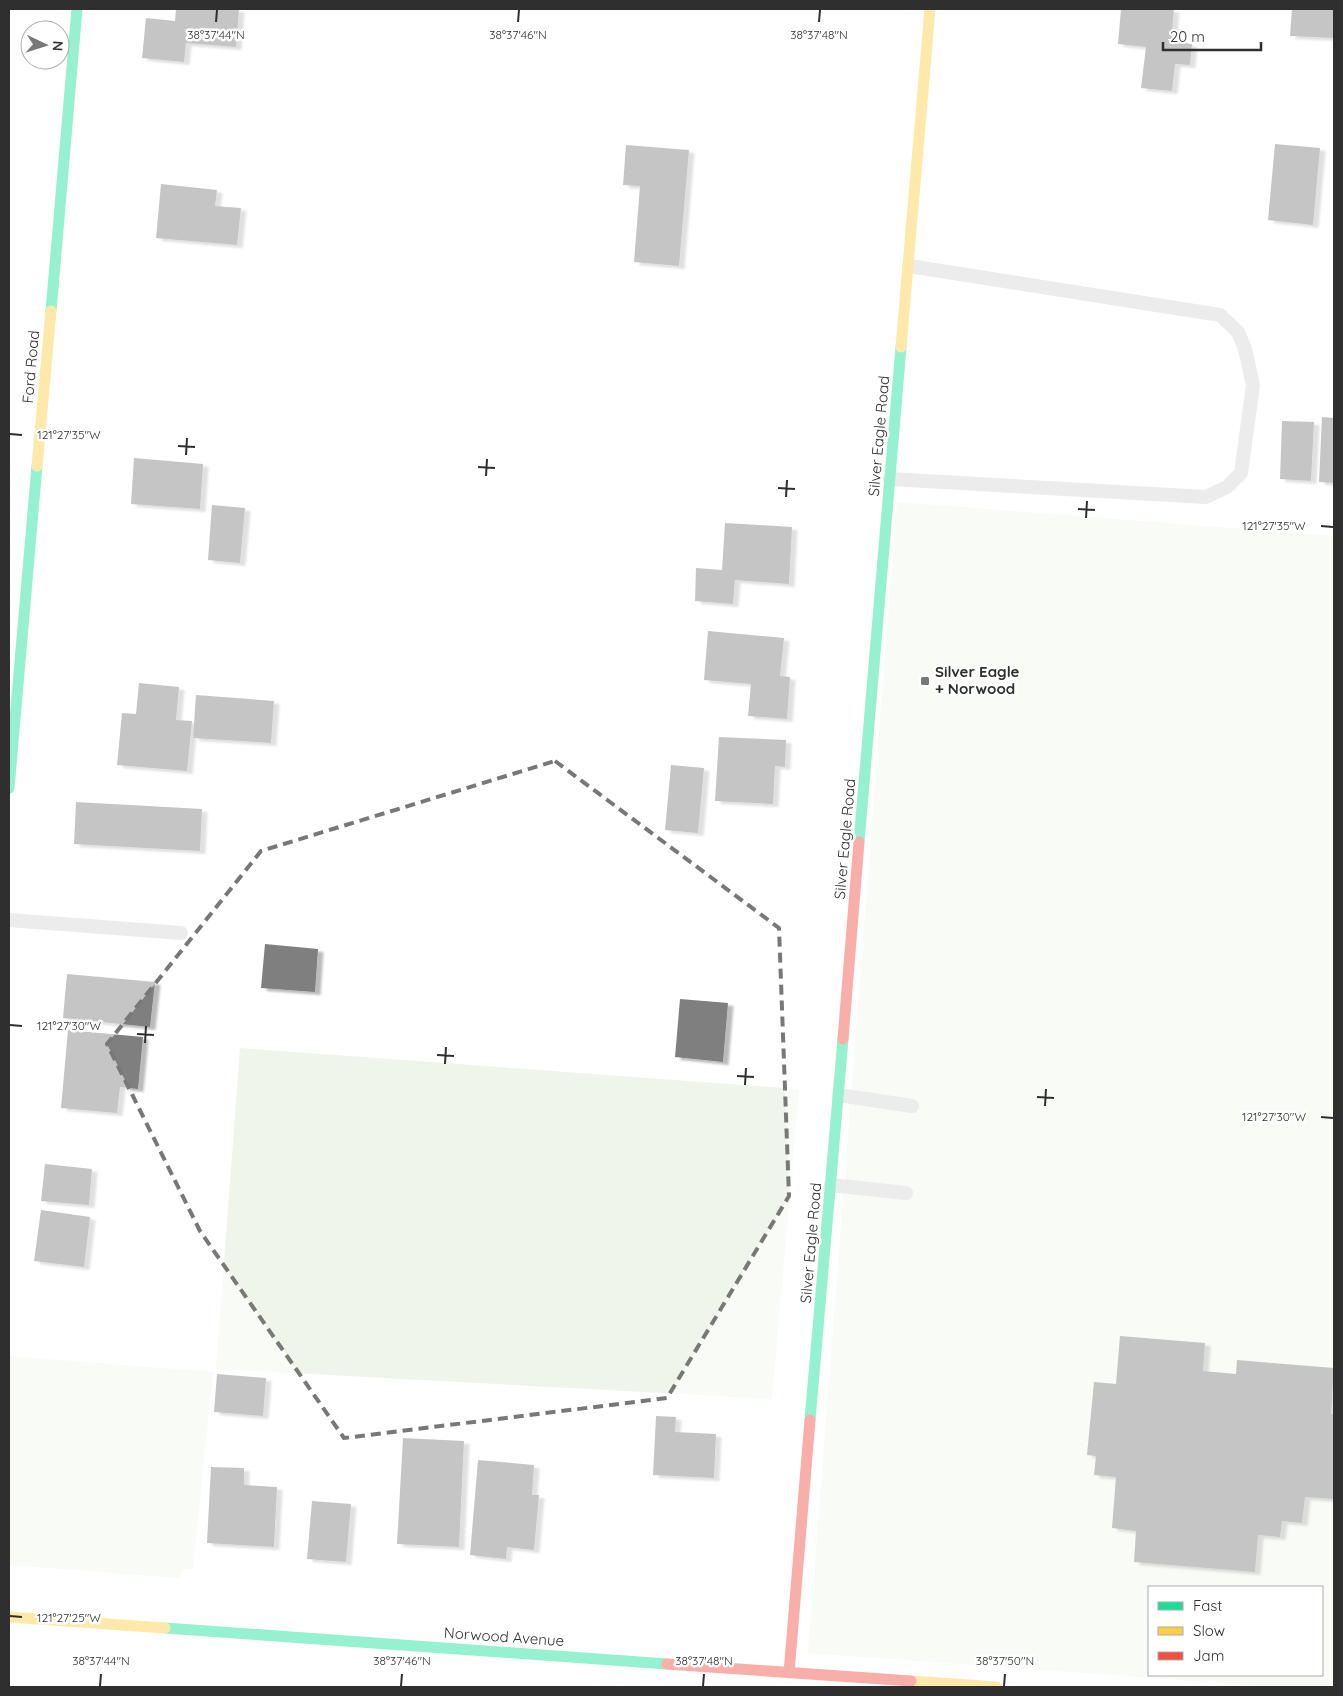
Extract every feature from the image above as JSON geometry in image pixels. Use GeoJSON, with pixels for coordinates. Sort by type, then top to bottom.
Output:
{"type":"FeatureCollection","features":[{"type":"Feature","properties":{"kind":"main road","name":"Ford Road"},"geometry":{"type":"LineString","coordinates":[[9,788],[77,9]]}},
{"type":"Feature","properties":{"kind":"main road","name":"Silver Eagle Road"},"geometry":{"type":"LineString","coordinates":[[790,1673],[930,9]]}},
{"type":"Feature","properties":{"kind":"main road","name":"Norwood Avenue"},"geometry":{"type":"LineString","coordinates":[[9,1617],[997,1687]]}},
{"type":"Feature","properties":{"kind":"lane"},"geometry":{"type":"LineString","coordinates":[[890,479],[1206,496],[1227,487],[1241,473],[1253,385],[1238,332],[1220,315],[908,266]]}},
{"type":"Feature","properties":{"kind":"lane"},"geometry":{"type":"LineString","coordinates":[[9,920],[181,934]]}},
{"type":"Feature","properties":{"kind":"lane"},"geometry":{"type":"LineString","coordinates":[[838,1095],[912,1106]]}},
{"type":"Feature","properties":{"kind":"lane"},"geometry":{"type":"LineString","coordinates":[[831,1185],[906,1193]]}},
{"type":"Feature","properties":{"kind":"highlighted area"},"geometry":{"type":"Polygon","coordinates":[[[555,761],[779,928],[789,1196],[667,1398],[344,1438],[200,1231],[107,1044],[261,851],[555,761]]]}},
{"type":"Feature","properties":{"kind":"shaded area"},"geometry":{"type":"Polygon","coordinates":[[[897,502],[1334,536],[1334,1687],[1276,1687],[808,1653],[897,502]]]}},
{"type":"Feature","properties":{"kind":"shaded area"},"geometry":{"type":"Polygon","coordinates":[[[240,1048],[799,1089],[772,1399],[216,1369],[240,1048]]]}},
{"type":"Feature","properties":{"kind":"shaded area"},"geometry":{"type":"Polygon","coordinates":[[[9,1356],[213,1372],[193,1569],[182,1569],[180,1578],[9,1565],[9,1356]]]}},
{"type":"Feature","properties":{"kind":"building"},"geometry":{"type":"Polygon","coordinates":[[[176,9],[239,9],[236,47],[186,43],[184,62],[142,58],[146,18],[175,21],[176,9]]]}},
{"type":"Feature","properties":{"kind":"building"},"geometry":{"type":"Polygon","coordinates":[[[1121,9],[1174,9],[1171,41],[1192,44],[1190,65],[1175,64],[1172,91],[1141,88],[1146,47],[1118,44],[1121,9]]]}},
{"type":"Feature","properties":{"kind":"building"},"geometry":{"type":"Polygon","coordinates":[[[1292,9],[1334,9],[1334,38],[1290,36],[1292,9]]]}},
{"type":"Feature","properties":{"kind":"building"},"geometry":{"type":"Polygon","coordinates":[[[1275,144],[1320,148],[1313,225],[1268,220],[1275,144]]]}},
{"type":"Feature","properties":{"kind":"building"},"geometry":{"type":"Polygon","coordinates":[[[626,145],[689,150],[679,266],[634,262],[640,186],[623,185],[626,145]]]}},
{"type":"Feature","properties":{"kind":"building"},"geometry":{"type":"Polygon","coordinates":[[[161,184],[217,190],[215,206],[241,208],[237,245],[156,238],[161,184]]]}},
{"type":"Feature","properties":{"kind":"building"},"geometry":{"type":"Polygon","coordinates":[[[1322,417],[1334,418],[1334,483],[1319,482],[1322,417]]]}},
{"type":"Feature","properties":{"kind":"building"},"geometry":{"type":"Polygon","coordinates":[[[1282,421],[1314,422],[1311,481],[1280,479],[1282,421]]]}},
{"type":"Feature","properties":{"kind":"building"},"geometry":{"type":"Polygon","coordinates":[[[134,458],[203,464],[200,509],[131,504],[134,458]]]}},
{"type":"Feature","properties":{"kind":"building"},"geometry":{"type":"Polygon","coordinates":[[[212,505],[245,508],[240,563],[208,560],[212,505]]]}},
{"type":"Feature","properties":{"kind":"building"},"geometry":{"type":"Polygon","coordinates":[[[725,523],[792,527],[789,584],[735,580],[733,604],[695,601],[696,568],[722,570],[725,523]]]}},
{"type":"Feature","properties":{"kind":"building"},"geometry":{"type":"Polygon","coordinates":[[[708,631],[784,638],[780,676],[790,677],[787,719],[748,716],[751,684],[704,680],[708,631]]]}},
{"type":"Feature","properties":{"kind":"building"},"geometry":{"type":"Polygon","coordinates":[[[139,683],[179,687],[176,720],[192,721],[187,771],[117,765],[122,713],[136,714],[139,683]]]}},
{"type":"Feature","properties":{"kind":"building"},"geometry":{"type":"Polygon","coordinates":[[[196,695],[274,701],[271,743],[193,738],[196,695]]]}},
{"type":"Feature","properties":{"kind":"building"},"geometry":{"type":"Polygon","coordinates":[[[719,737],[786,740],[785,767],[775,766],[773,804],[715,801],[719,737]]]}},
{"type":"Feature","properties":{"kind":"building"},"geometry":{"type":"Polygon","coordinates":[[[671,765],[704,768],[698,833],[665,830],[671,765]]]}},
{"type":"Feature","properties":{"kind":"building"},"geometry":{"type":"Polygon","coordinates":[[[76,802],[202,809],[200,851],[74,844],[76,802]]]}},
{"type":"Feature","properties":{"kind":"building"},"geometry":{"type":"Polygon","coordinates":[[[265,944],[318,949],[315,992],[261,988],[265,944]]]}},
{"type":"Feature","properties":{"kind":"building"},"geometry":{"type":"Polygon","coordinates":[[[67,974],[155,982],[150,1027],[63,1018],[67,974]]]}},
{"type":"Feature","properties":{"kind":"building"},"geometry":{"type":"Polygon","coordinates":[[[680,999],[728,1003],[723,1062],[675,1057],[680,999]]]}},
{"type":"Feature","properties":{"kind":"building"},"geometry":{"type":"Polygon","coordinates":[[[68,1030],[143,1037],[138,1089],[120,1087],[117,1113],[61,1108],[68,1030]]]}},
{"type":"Feature","properties":{"kind":"building"},"geometry":{"type":"Polygon","coordinates":[[[45,1164],[92,1169],[89,1205],[41,1201],[45,1164]]]}},
{"type":"Feature","properties":{"kind":"building"},"geometry":{"type":"Polygon","coordinates":[[[41,1210],[90,1217],[84,1267],[34,1261],[41,1210]]]}},
{"type":"Feature","properties":{"kind":"building"},"geometry":{"type":"Polygon","coordinates":[[[1120,1336],[1205,1343],[1203,1371],[1236,1374],[1237,1360],[1334,1368],[1331,1414],[1334,1414],[1334,1499],[1305,1497],[1302,1523],[1282,1521],[1280,1537],[1258,1535],[1255,1572],[1134,1562],[1136,1531],[1112,1528],[1116,1477],[1094,1475],[1096,1456],[1087,1455],[1094,1382],[1116,1384],[1120,1336]]]}},
{"type":"Feature","properties":{"kind":"building"},"geometry":{"type":"Polygon","coordinates":[[[217,1374],[266,1378],[263,1416],[214,1412],[217,1374]]]}},
{"type":"Feature","properties":{"kind":"building"},"geometry":{"type":"Polygon","coordinates":[[[656,1416],[676,1417],[675,1432],[716,1434],[714,1478],[653,1475],[656,1416]]]}},
{"type":"Feature","properties":{"kind":"building"},"geometry":{"type":"Polygon","coordinates":[[[403,1438],[464,1441],[459,1547],[397,1544],[403,1438]]]}},
{"type":"Feature","properties":{"kind":"building"},"geometry":{"type":"Polygon","coordinates":[[[478,1460],[534,1465],[532,1495],[539,1495],[534,1550],[507,1547],[506,1559],[470,1555],[478,1460]]]}},
{"type":"Feature","properties":{"kind":"building"},"geometry":{"type":"Polygon","coordinates":[[[211,1467],[244,1468],[244,1485],[277,1487],[274,1547],[207,1543],[211,1467]]]}},
{"type":"Feature","properties":{"kind":"building"},"geometry":{"type":"Polygon","coordinates":[[[312,1501],[351,1504],[346,1562],[307,1559],[312,1501]]]}},
{"type":"Feature","properties":{"kind":"traffic: fast"},"geometry":{"type":"LineString","coordinates":[[51,311],[77,9]]}},
{"type":"Feature","properties":{"kind":"traffic: fast"},"geometry":{"type":"LineString","coordinates":[[859,842],[901,347]]}},
{"type":"Feature","properties":{"kind":"traffic: fast"},"geometry":{"type":"LineString","coordinates":[[9,788],[37,466]]}},
{"type":"Feature","properties":{"kind":"traffic: fast"},"geometry":{"type":"LineString","coordinates":[[810,1420],[843,1039]]}},
{"type":"Feature","properties":{"kind":"traffic: fast"},"geometry":{"type":"LineString","coordinates":[[165,1628],[667,1664]]}},
{"type":"Feature","properties":{"kind":"traffic: slow"},"geometry":{"type":"LineString","coordinates":[[901,347],[930,9]]}},
{"type":"Feature","properties":{"kind":"traffic: slow"},"geometry":{"type":"LineString","coordinates":[[37,466],[51,311]]}},
{"type":"Feature","properties":{"kind":"traffic: slow"},"geometry":{"type":"LineString","coordinates":[[9,1617],[165,1628]]}},
{"type":"Feature","properties":{"kind":"traffic: slow"},"geometry":{"type":"LineString","coordinates":[[911,1681],[997,1687]]}},
{"type":"Feature","properties":{"kind":"traffic: jam"},"geometry":{"type":"LineString","coordinates":[[843,1039],[859,842]]}},
{"type":"Feature","properties":{"kind":"traffic: jam"},"geometry":{"type":"LineString","coordinates":[[789,1673],[810,1420]]}},
{"type":"Feature","properties":{"kind":"traffic: jam"},"geometry":{"type":"LineString","coordinates":[[667,1664],[911,1681]]}},
{"type":"Feature","properties":{"kind":"place","name":"Silver Eagle + Norwood"},"geometry":{"type":"Point","coordinates":[925,681]}}]}
